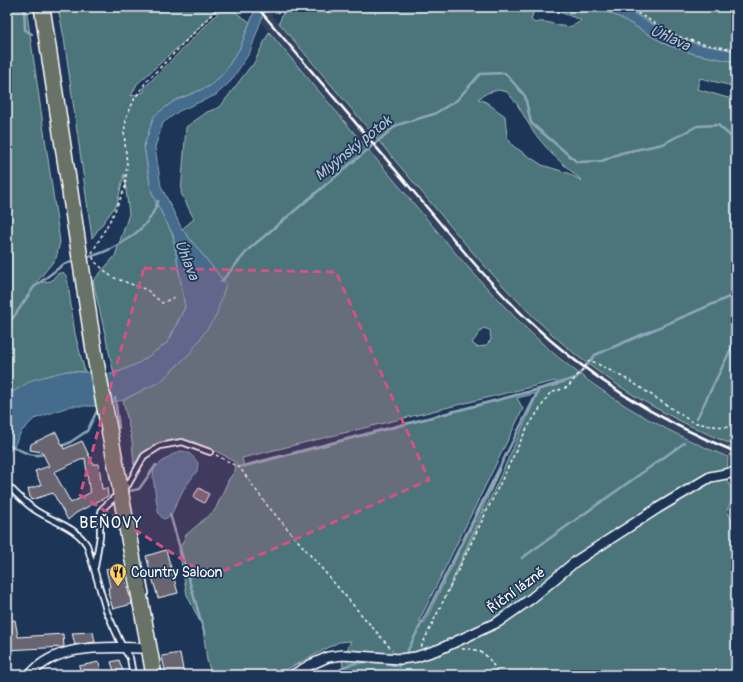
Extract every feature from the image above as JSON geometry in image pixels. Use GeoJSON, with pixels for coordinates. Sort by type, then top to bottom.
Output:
{"type":"FeatureCollection","features":[{"type":"Feature","properties":{"kind":"main road"},"geometry":{"type":"LineString","coordinates":[[42,7],[85,260],[95,357],[148,636],[154,675]]}},
{"type":"Feature","properties":{"kind":"street","name":"Říční lázně"},"geometry":{"type":"LineString","coordinates":[[293,675],[328,657],[343,655],[400,659],[416,657],[440,649],[498,622],[532,598],[576,561],[664,504],[710,477],[736,472]]}},
{"type":"Feature","properties":{"kind":"street"},"geometry":{"type":"LineString","coordinates":[[30,675],[45,661],[67,652],[107,647],[123,648],[148,636]]}},
{"type":"Feature","properties":{"kind":"lane"},"geometry":{"type":"LineString","coordinates":[[95,569],[102,509],[128,485],[144,456],[160,446],[182,442],[210,452]]}},
{"type":"Feature","properties":{"kind":"lane"},"geometry":{"type":"LineString","coordinates":[[7,485],[35,510],[75,532],[82,537],[88,545],[106,610],[123,648],[130,658],[133,675]]}},
{"type":"Feature","properties":{"kind":"lane"},"geometry":{"type":"LineString","coordinates":[[126,550],[127,529]]}},
{"type":"Feature","properties":{"kind":"lane"},"geometry":{"type":"LineString","coordinates":[[127,529],[144,578],[148,600]]}},
{"type":"Feature","properties":{"kind":"lane"},"geometry":{"type":"LineString","coordinates":[[133,593],[148,636]]}},
{"type":"Feature","properties":{"kind":"path"},"geometry":{"type":"LineString","coordinates":[[177,296],[162,303],[148,290],[112,277],[85,260],[92,253],[113,215],[125,188],[127,165],[124,132],[127,114],[135,98],[146,82],[220,7]]}},
{"type":"Feature","properties":{"kind":"path"},"geometry":{"type":"LineString","coordinates":[[628,7],[677,36],[703,44],[736,50]]}},
{"type":"Feature","properties":{"kind":"path"},"geometry":{"type":"LineString","coordinates":[[416,657],[526,430],[550,393],[568,387],[590,360],[632,382],[692,422],[736,429]]}},
{"type":"Feature","properties":{"kind":"path"},"geometry":{"type":"LineString","coordinates":[[210,452],[240,468],[267,505],[400,659]]}},
{"type":"Feature","properties":{"kind":"path"},"geometry":{"type":"LineString","coordinates":[[440,649],[471,648],[484,653],[494,665],[499,675]]}},
{"type":"Feature","properties":{"kind":"highlighted area"},"geometry":{"type":"Polygon","coordinates":[[[144,268],[336,272],[429,480],[210,577],[80,495],[144,268]]]}},
{"type":"Feature","properties":{"kind":"shaded area"},"geometry":{"type":"Polygon","coordinates":[[[248,7],[265,7],[468,247],[540,323],[580,358],[624,389],[659,410],[736,446],[736,460],[653,422],[617,400],[572,368],[531,333],[458,256],[248,7]]]}},
{"type":"Feature","properties":{"kind":"green space"},"geometry":{"type":"Polygon","coordinates":[[[7,7],[26,7],[60,242],[56,258],[36,283],[51,281],[57,274],[63,272],[67,277],[75,334],[85,372],[66,371],[7,411],[7,7]]]}},
{"type":"Feature","properties":{"kind":"green space"},"geometry":{"type":"Polygon","coordinates":[[[58,7],[217,7],[196,31],[137,84],[131,96],[144,92],[144,88],[224,7],[237,7],[235,12],[250,22],[240,48],[223,74],[210,86],[174,101],[154,117],[144,146],[151,189],[173,235],[185,307],[167,343],[139,363],[114,374],[93,281],[115,256],[129,214],[124,174],[117,204],[92,238],[64,38],[58,7]]]}},
{"type":"Feature","properties":{"kind":"green space"},"geometry":{"type":"Polygon","coordinates":[[[280,7],[535,7],[531,20],[535,23],[546,22],[570,26],[581,20],[546,7],[596,7],[621,18],[667,45],[695,54],[736,62],[736,87],[700,78],[697,89],[728,98],[736,93],[736,446],[655,408],[616,384],[580,358],[536,319],[468,247],[279,23],[283,13],[280,7]],[[498,90],[487,93],[478,99],[486,102],[505,116],[507,137],[513,146],[542,165],[568,173],[582,181],[552,154],[534,133],[517,104],[507,92],[498,90]]]}},
{"type":"Feature","properties":{"kind":"green space"},"geometry":{"type":"Polygon","coordinates":[[[622,7],[736,7],[736,51],[697,44],[672,35],[622,7]]]}},
{"type":"Feature","properties":{"kind":"green space"},"geometry":{"type":"Polygon","coordinates":[[[269,32],[458,256],[499,301],[542,343],[591,383],[628,407],[687,439],[728,457],[727,481],[735,494],[727,510],[736,531],[736,675],[345,675],[342,661],[351,641],[339,642],[276,675],[212,675],[207,661],[203,628],[187,595],[179,550],[186,535],[215,510],[229,479],[235,471],[236,463],[222,454],[194,442],[175,439],[153,447],[142,455],[134,465],[132,441],[123,400],[161,381],[191,352],[226,284],[182,229],[194,219],[181,193],[186,127],[207,112],[220,107],[253,65],[269,32]],[[483,328],[472,343],[477,347],[485,346],[491,340],[490,330],[483,328]],[[555,381],[242,458],[244,467],[558,385],[555,381]],[[538,393],[517,398],[523,409],[419,621],[424,623],[500,469],[447,593],[538,393]]]}},
{"type":"Feature","properties":{"kind":"water","name":"Úhlava"},"geometry":{"type":"Polygon","coordinates":[[[256,7],[269,7],[263,15],[250,52],[231,81],[216,95],[179,111],[163,123],[155,147],[161,186],[182,229],[226,284],[216,316],[191,352],[161,381],[123,400],[98,406],[71,406],[34,419],[21,432],[13,448],[7,453],[8,395],[32,380],[66,371],[114,374],[139,363],[167,343],[171,337],[185,307],[173,235],[151,189],[144,146],[154,116],[174,101],[210,86],[223,74],[240,48],[256,7]]]}},
{"type":"Feature","properties":{"kind":"water","name":"Úhlava"},"geometry":{"type":"Polygon","coordinates":[[[596,7],[622,7],[672,35],[697,44],[736,51],[736,62],[695,54],[667,45],[621,18],[596,7]]]}},
{"type":"Feature","properties":{"kind":"water"},"geometry":{"type":"Polygon","coordinates":[[[180,451],[190,454],[194,458],[198,463],[197,471],[183,490],[170,517],[163,519],[158,511],[153,477],[154,468],[170,456],[180,451]]]}},
{"type":"Feature","properties":{"kind":"building"},"geometry":{"type":"Polygon","coordinates":[[[56,432],[64,449],[82,441],[93,464],[99,464],[102,489],[107,488],[108,496],[76,513],[68,520],[53,493],[31,500],[28,489],[41,485],[35,471],[49,466],[42,452],[30,450],[31,444],[56,432]],[[85,458],[54,472],[71,503],[91,492],[89,488],[85,458]]]}},
{"type":"Feature","properties":{"kind":"building"},"geometry":{"type":"Polygon","coordinates":[[[199,488],[209,494],[204,503],[193,497],[199,488]]]}},
{"type":"Feature","properties":{"kind":"building"},"geometry":{"type":"Polygon","coordinates":[[[166,550],[178,593],[158,598],[146,556],[166,550]]]}},
{"type":"Feature","properties":{"kind":"building","name":"Country Saloon"},"geometry":{"type":"Polygon","coordinates":[[[121,565],[132,604],[113,609],[108,593],[108,588],[110,587],[106,569],[121,565]]]}},
{"type":"Feature","properties":{"kind":"building"},"geometry":{"type":"Polygon","coordinates":[[[15,620],[18,637],[63,634],[64,647],[7,650],[7,621],[15,620]]]}},
{"type":"Feature","properties":{"kind":"building"},"geometry":{"type":"Polygon","coordinates":[[[93,632],[95,642],[75,645],[72,633],[93,632]]]}},
{"type":"Feature","properties":{"kind":"building"},"geometry":{"type":"Polygon","coordinates":[[[180,653],[184,675],[166,675],[162,656],[180,653]]]}},
{"type":"Feature","properties":{"kind":"building"},"geometry":{"type":"Polygon","coordinates":[[[119,660],[123,671],[115,674],[111,662],[119,660]]]}},
{"type":"Feature","properties":{"kind":"building"},"geometry":{"type":"Polygon","coordinates":[[[99,662],[102,675],[81,675],[79,666],[99,662]]]}},
{"type":"Feature","properties":{"kind":"waterway"},"geometry":{"type":"LineString","coordinates":[[24,7],[25,30],[32,34]]}},
{"type":"Feature","properties":{"kind":"waterway","name":"Mlyýnský potok"},"geometry":{"type":"LineString","coordinates":[[221,282],[249,249],[397,125],[434,114],[457,100],[480,74],[505,73],[525,96],[531,123],[577,162],[602,161],[621,153],[663,144],[697,126],[718,125],[736,141]]}},
{"type":"Feature","properties":{"kind":"waterway"},"geometry":{"type":"LineString","coordinates":[[85,258],[94,256],[112,248],[137,232],[150,218],[158,201]]}},
{"type":"Feature","properties":{"kind":"waterway"},"geometry":{"type":"LineString","coordinates":[[7,323],[13,318],[34,287],[64,264],[76,261]]}},
{"type":"Feature","properties":{"kind":"waterway"},"geometry":{"type":"LineString","coordinates":[[239,467],[576,378],[595,355],[736,294]]}},
{"type":"Feature","properties":{"kind":"waterway"},"geometry":{"type":"LineString","coordinates":[[697,418],[736,339]]}},
{"type":"Feature","properties":{"kind":"waterway"},"geometry":{"type":"LineString","coordinates":[[406,654],[539,389]]}},
{"type":"Feature","properties":{"kind":"waterway"},"geometry":{"type":"LineString","coordinates":[[115,398],[119,428]]}},
{"type":"Feature","properties":{"kind":"waterway"},"geometry":{"type":"LineString","coordinates":[[59,447],[69,443],[87,431],[99,407]]}},
{"type":"Feature","properties":{"kind":"waterway"},"geometry":{"type":"LineString","coordinates":[[522,558],[684,443]]}},
{"type":"Feature","properties":{"kind":"waterway"},"geometry":{"type":"LineString","coordinates":[[11,446],[33,455],[42,455],[46,453]]}},
{"type":"Feature","properties":{"kind":"waterway"},"geometry":{"type":"LineString","coordinates":[[125,492],[139,489],[156,465]]}},
{"type":"Feature","properties":{"kind":"waterway"},"geometry":{"type":"LineString","coordinates":[[170,514],[205,635]]}},
{"type":"Feature","properties":{"kind":"waterway"},"geometry":{"type":"LineString","coordinates":[[336,675],[348,665],[375,661]]}},
{"type":"Feature","properties":{"kind":"waterway"},"geometry":{"type":"LineString","coordinates":[[381,662],[399,666]]}},
{"type":"Feature","properties":{"kind":"railway"},"geometry":{"type":"LineString","coordinates":[[257,7],[466,254],[527,319],[574,360],[625,396],[679,426],[736,452]]}},
{"type":"Feature","properties":{"kind":"place","name":"Country Saloon"},"geometry":{"type":"Point","coordinates":[118,587]}},
{"type":"Feature","properties":{"kind":"district","name":"BEŇOVY"},"geometry":{"type":"Point","coordinates":[111,522]}}]}
